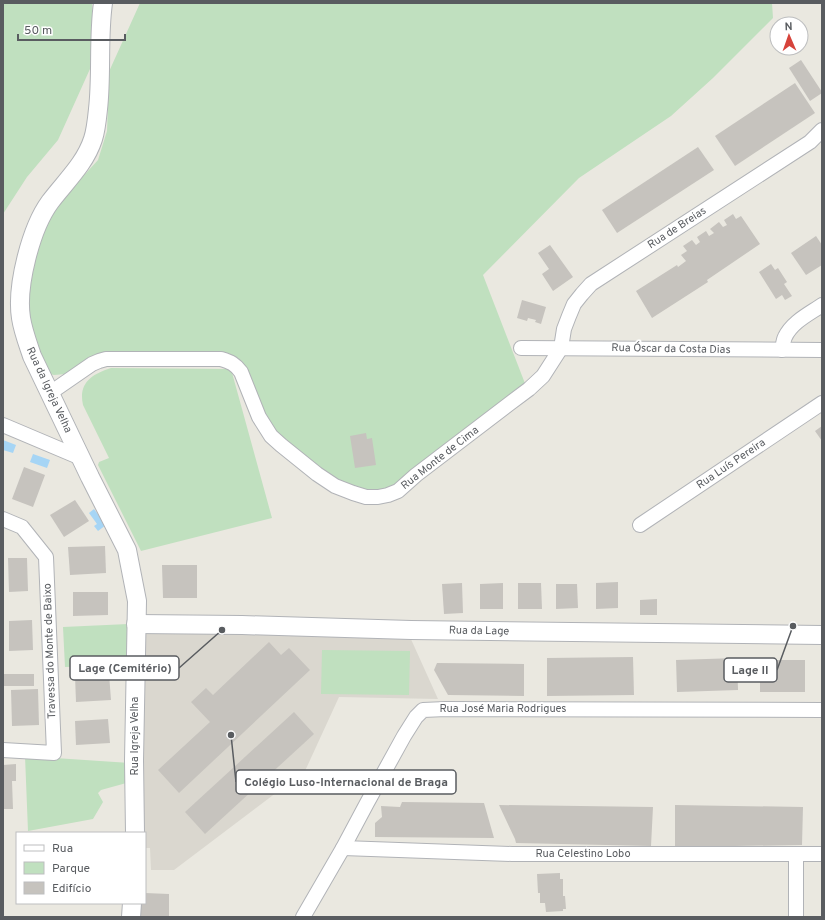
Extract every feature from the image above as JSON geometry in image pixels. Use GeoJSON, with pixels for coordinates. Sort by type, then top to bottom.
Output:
{"type":"FeatureCollection","features":[{"type":"Feature","properties":{"kind":"street","name":"Rua da Igreja Velha"},"geometry":{"type":"LineString","coordinates":[[81,458],[32,356],[21,317],[21,298],[26,260],[39,221],[47,206],[85,157],[93,139],[99,96],[103,3]]}},
{"type":"Feature","properties":{"kind":"street","name":"Rua de Breias"},"geometry":{"type":"LineString","coordinates":[[561,348],[568,316],[574,304],[592,284],[810,142],[822,130]]}},
{"type":"Feature","properties":{"kind":"street"},"geometry":{"type":"LineString","coordinates":[[782,350],[784,338],[790,329],[822,305]]}},
{"type":"Feature","properties":{"kind":"street","name":"Rua Óscar da Costa Dias"},"geometry":{"type":"LineString","coordinates":[[521,348],[822,350]]}},
{"type":"Feature","properties":{"kind":"street","name":"Rua Monte de Cima"},"geometry":{"type":"LineString","coordinates":[[50,393],[92,364],[106,359],[221,359],[229,361],[241,372],[259,417],[271,436],[311,469],[335,486],[366,497],[378,497],[398,491],[423,470],[529,390],[543,376],[561,348]]}},
{"type":"Feature","properties":{"kind":"street","name":"Rua Luís Pereira"},"geometry":{"type":"LineString","coordinates":[[640,524],[822,403]]}},
{"type":"Feature","properties":{"kind":"street"},"geometry":{"type":"LineString","coordinates":[[3,425],[81,458]]}},
{"type":"Feature","properties":{"kind":"street","name":"Rua Igreja Velha"},"geometry":{"type":"LineString","coordinates":[[81,458],[127,550],[137,601],[134,760],[135,832]]}},
{"type":"Feature","properties":{"kind":"street","name":"Travessa do Monte de Baixo"},"geometry":{"type":"LineString","coordinates":[[3,519],[22,527],[46,557],[54,753],[3,750]]}},
{"type":"Feature","properties":{"kind":"street","name":"Rua da Lage"},"geometry":{"type":"LineString","coordinates":[[136,624],[242,625],[411,630],[822,635]]}},
{"type":"Feature","properties":{"kind":"street","name":"Rua José Maria Rodrigues"},"geometry":{"type":"LineString","coordinates":[[303,917],[343,848],[404,736],[416,717],[423,710],[822,710]]}},
{"type":"Feature","properties":{"kind":"street","name":"Rua Celestino Lobo"},"geometry":{"type":"LineString","coordinates":[[343,848],[512,854],[822,854]]}},
{"type":"Feature","properties":{"kind":"street"},"geometry":{"type":"LineString","coordinates":[[796,854],[796,917]]}},
{"type":"Feature","properties":{"kind":"street"},"geometry":{"type":"LineString","coordinates":[[131,917],[132,904]]}},
{"type":"Feature","properties":{"kind":"shaded area"},"geometry":{"type":"Polygon","coordinates":[[[141,629],[410,637],[438,699],[339,697],[305,771],[174,870],[151,870],[150,848],[146,848],[146,832],[140,832],[141,629]]]}},
{"type":"Feature","properties":{"kind":"green space"},"geometry":{"type":"Polygon","coordinates":[[[3,3],[92,3],[94,60],[58,140],[27,177],[3,214],[3,3]]]}},
{"type":"Feature","properties":{"kind":"green space"},"geometry":{"type":"Polygon","coordinates":[[[140,3],[772,3],[773,16],[769,16],[769,22],[713,78],[671,116],[579,178],[483,275],[526,386],[397,484],[383,490],[367,491],[347,484],[325,472],[277,435],[262,410],[242,361],[227,354],[107,354],[66,374],[50,374],[36,344],[30,322],[29,294],[36,257],[43,230],[55,207],[98,160],[107,131],[107,76],[140,3]]]}},
{"type":"Feature","properties":{"kind":"green space"},"geometry":{"type":"Polygon","coordinates":[[[111,368],[231,369],[272,518],[141,551],[98,465],[99,462],[109,458],[83,405],[83,391],[88,380],[98,373],[111,368]]]}},
{"type":"Feature","properties":{"kind":"green space"},"geometry":{"type":"Polygon","coordinates":[[[128,624],[128,665],[65,667],[63,627],[128,624]]]}},
{"type":"Feature","properties":{"kind":"green space"},"geometry":{"type":"Polygon","coordinates":[[[322,650],[410,651],[409,695],[321,694],[322,650]]]}},
{"type":"Feature","properties":{"kind":"green space"},"geometry":{"type":"Polygon","coordinates":[[[25,756],[130,763],[130,782],[101,790],[98,793],[103,802],[93,819],[28,831],[25,756]]]}},
{"type":"Feature","properties":{"kind":"water"},"geometry":{"type":"Polygon","coordinates":[[[3,440],[16,445],[13,453],[3,450],[3,440]]]}},
{"type":"Feature","properties":{"kind":"water"},"geometry":{"type":"Polygon","coordinates":[[[33,454],[50,460],[47,468],[30,462],[33,454]]]}},
{"type":"Feature","properties":{"kind":"water"},"geometry":{"type":"Polygon","coordinates":[[[94,509],[106,525],[98,531],[94,526],[97,524],[89,513],[94,509]]]}},
{"type":"Feature","properties":{"kind":"building"},"geometry":{"type":"Polygon","coordinates":[[[801,60],[822,92],[810,101],[789,68],[801,60]]]}},
{"type":"Feature","properties":{"kind":"building"},"geometry":{"type":"Polygon","coordinates":[[[795,83],[815,113],[735,166],[715,136],[795,83]]]}},
{"type":"Feature","properties":{"kind":"building"},"geometry":{"type":"Polygon","coordinates":[[[698,147],[714,170],[617,233],[602,210],[698,147]]]}},
{"type":"Feature","properties":{"kind":"building"},"geometry":{"type":"Polygon","coordinates":[[[733,214],[736,219],[741,216],[760,244],[707,280],[708,282],[652,318],[636,291],[677,265],[678,267],[686,261],[681,255],[687,251],[683,246],[692,240],[696,245],[700,242],[697,237],[706,231],[709,236],[714,233],[710,229],[719,222],[723,227],[727,225],[724,220],[733,214]]]}},
{"type":"Feature","properties":{"kind":"building"},"geometry":{"type":"Polygon","coordinates":[[[816,236],[822,245],[822,265],[806,275],[791,253],[816,236]]]}},
{"type":"Feature","properties":{"kind":"building"},"geometry":{"type":"Polygon","coordinates":[[[550,245],[573,277],[553,291],[542,274],[549,269],[538,253],[550,245]]]}},
{"type":"Feature","properties":{"kind":"building"},"geometry":{"type":"Polygon","coordinates":[[[771,264],[775,270],[778,268],[787,282],[784,284],[792,296],[785,300],[782,295],[776,299],[759,272],[771,264]]]}},
{"type":"Feature","properties":{"kind":"building"},"geometry":{"type":"Polygon","coordinates":[[[522,300],[546,307],[541,324],[535,322],[536,320],[528,318],[527,321],[517,318],[522,300]]]}},
{"type":"Feature","properties":{"kind":"building"},"geometry":{"type":"Polygon","coordinates":[[[822,426],[822,441],[815,431],[822,426]]]}},
{"type":"Feature","properties":{"kind":"building"},"geometry":{"type":"Polygon","coordinates":[[[366,433],[367,439],[372,438],[376,465],[355,468],[350,436],[366,433]]]}},
{"type":"Feature","properties":{"kind":"building"},"geometry":{"type":"Polygon","coordinates":[[[24,467],[45,475],[33,507],[12,499],[24,467]]]}},
{"type":"Feature","properties":{"kind":"building"},"geometry":{"type":"Polygon","coordinates":[[[75,500],[89,521],[64,537],[50,515],[75,500]]]}},
{"type":"Feature","properties":{"kind":"building"},"geometry":{"type":"Polygon","coordinates":[[[105,546],[106,573],[70,575],[68,547],[105,546]]]}},
{"type":"Feature","properties":{"kind":"building"},"geometry":{"type":"Polygon","coordinates":[[[8,558],[27,558],[28,591],[9,592],[8,558]]]}},
{"type":"Feature","properties":{"kind":"building"},"geometry":{"type":"Polygon","coordinates":[[[162,565],[197,565],[197,598],[163,598],[162,565]]]}},
{"type":"Feature","properties":{"kind":"building"},"geometry":{"type":"Polygon","coordinates":[[[618,582],[618,608],[596,609],[596,583],[618,582]]]}},
{"type":"Feature","properties":{"kind":"building"},"geometry":{"type":"Polygon","coordinates":[[[462,583],[463,613],[444,614],[442,584],[462,583]]]}},
{"type":"Feature","properties":{"kind":"building"},"geometry":{"type":"Polygon","coordinates":[[[503,583],[503,609],[480,609],[480,584],[503,583]]]}},
{"type":"Feature","properties":{"kind":"building"},"geometry":{"type":"Polygon","coordinates":[[[518,583],[541,583],[542,609],[518,609],[518,583]]]}},
{"type":"Feature","properties":{"kind":"building"},"geometry":{"type":"Polygon","coordinates":[[[556,584],[577,584],[578,608],[556,609],[556,584]]]}},
{"type":"Feature","properties":{"kind":"building"},"geometry":{"type":"Polygon","coordinates":[[[73,592],[108,592],[108,615],[73,616],[73,592]]]}},
{"type":"Feature","properties":{"kind":"building"},"geometry":{"type":"Polygon","coordinates":[[[657,599],[657,615],[640,615],[640,600],[657,599]]]}},
{"type":"Feature","properties":{"kind":"building"},"geometry":{"type":"Polygon","coordinates":[[[32,620],[33,650],[9,651],[9,621],[32,620]]]}},
{"type":"Feature","properties":{"kind":"building"},"geometry":{"type":"Polygon","coordinates":[[[269,642],[281,655],[289,648],[310,670],[179,793],[158,770],[210,722],[191,702],[206,688],[213,695],[269,642]]]}},
{"type":"Feature","properties":{"kind":"building"},"geometry":{"type":"Polygon","coordinates":[[[633,657],[634,695],[547,696],[547,658],[633,657]]]}},
{"type":"Feature","properties":{"kind":"building"},"geometry":{"type":"Polygon","coordinates":[[[737,658],[738,690],[677,692],[676,660],[737,658]]]}},
{"type":"Feature","properties":{"kind":"building"},"geometry":{"type":"Polygon","coordinates":[[[760,660],[805,660],[805,692],[760,692],[760,660]]]}},
{"type":"Feature","properties":{"kind":"building"},"geometry":{"type":"Polygon","coordinates":[[[437,663],[524,664],[524,696],[448,695],[434,670],[437,663]]]}},
{"type":"Feature","properties":{"kind":"building"},"geometry":{"type":"Polygon","coordinates":[[[3,674],[34,674],[34,686],[3,686],[3,674]]]}},
{"type":"Feature","properties":{"kind":"building"},"geometry":{"type":"Polygon","coordinates":[[[109,674],[111,700],[76,702],[75,676],[109,674]]]}},
{"type":"Feature","properties":{"kind":"building"},"geometry":{"type":"Polygon","coordinates":[[[38,689],[39,725],[12,726],[11,690],[38,689]]]}},
{"type":"Feature","properties":{"kind":"building"},"geometry":{"type":"Polygon","coordinates":[[[294,712],[314,734],[205,834],[185,812],[294,712]]]}},
{"type":"Feature","properties":{"kind":"building"},"geometry":{"type":"Polygon","coordinates":[[[108,719],[110,743],[76,745],[75,721],[108,719]]]}},
{"type":"Feature","properties":{"kind":"building"},"geometry":{"type":"Polygon","coordinates":[[[16,764],[16,781],[12,781],[13,809],[3,809],[3,765],[16,764]]]}},
{"type":"Feature","properties":{"kind":"building"},"geometry":{"type":"Polygon","coordinates":[[[402,802],[484,803],[494,838],[375,837],[375,823],[382,817],[381,806],[400,807],[402,802]]]}},
{"type":"Feature","properties":{"kind":"building"},"geometry":{"type":"Polygon","coordinates":[[[499,805],[653,807],[651,846],[516,843],[499,805]]]}},
{"type":"Feature","properties":{"kind":"building"},"geometry":{"type":"Polygon","coordinates":[[[675,805],[803,807],[802,845],[675,847],[675,805]]]}},
{"type":"Feature","properties":{"kind":"building"},"geometry":{"type":"Polygon","coordinates":[[[560,873],[560,879],[563,879],[563,896],[565,896],[566,909],[563,909],[563,911],[546,912],[545,903],[540,903],[537,874],[560,873]]]}},
{"type":"Feature","properties":{"kind":"building"},"geometry":{"type":"Polygon","coordinates":[[[146,893],[169,894],[169,917],[136,917],[137,904],[146,904],[146,893]]]}},
{"type":"Feature","properties":{"kind":"place","name":"Lage II"},"geometry":{"type":"Point","coordinates":[793,626]}},
{"type":"Feature","properties":{"kind":"place","name":"Lage (Cemitério)"},"geometry":{"type":"Point","coordinates":[222,630]}},
{"type":"Feature","properties":{"kind":"place","name":"Colégio Luso-Internacional de Braga"},"geometry":{"type":"Point","coordinates":[231,735]}}]}
